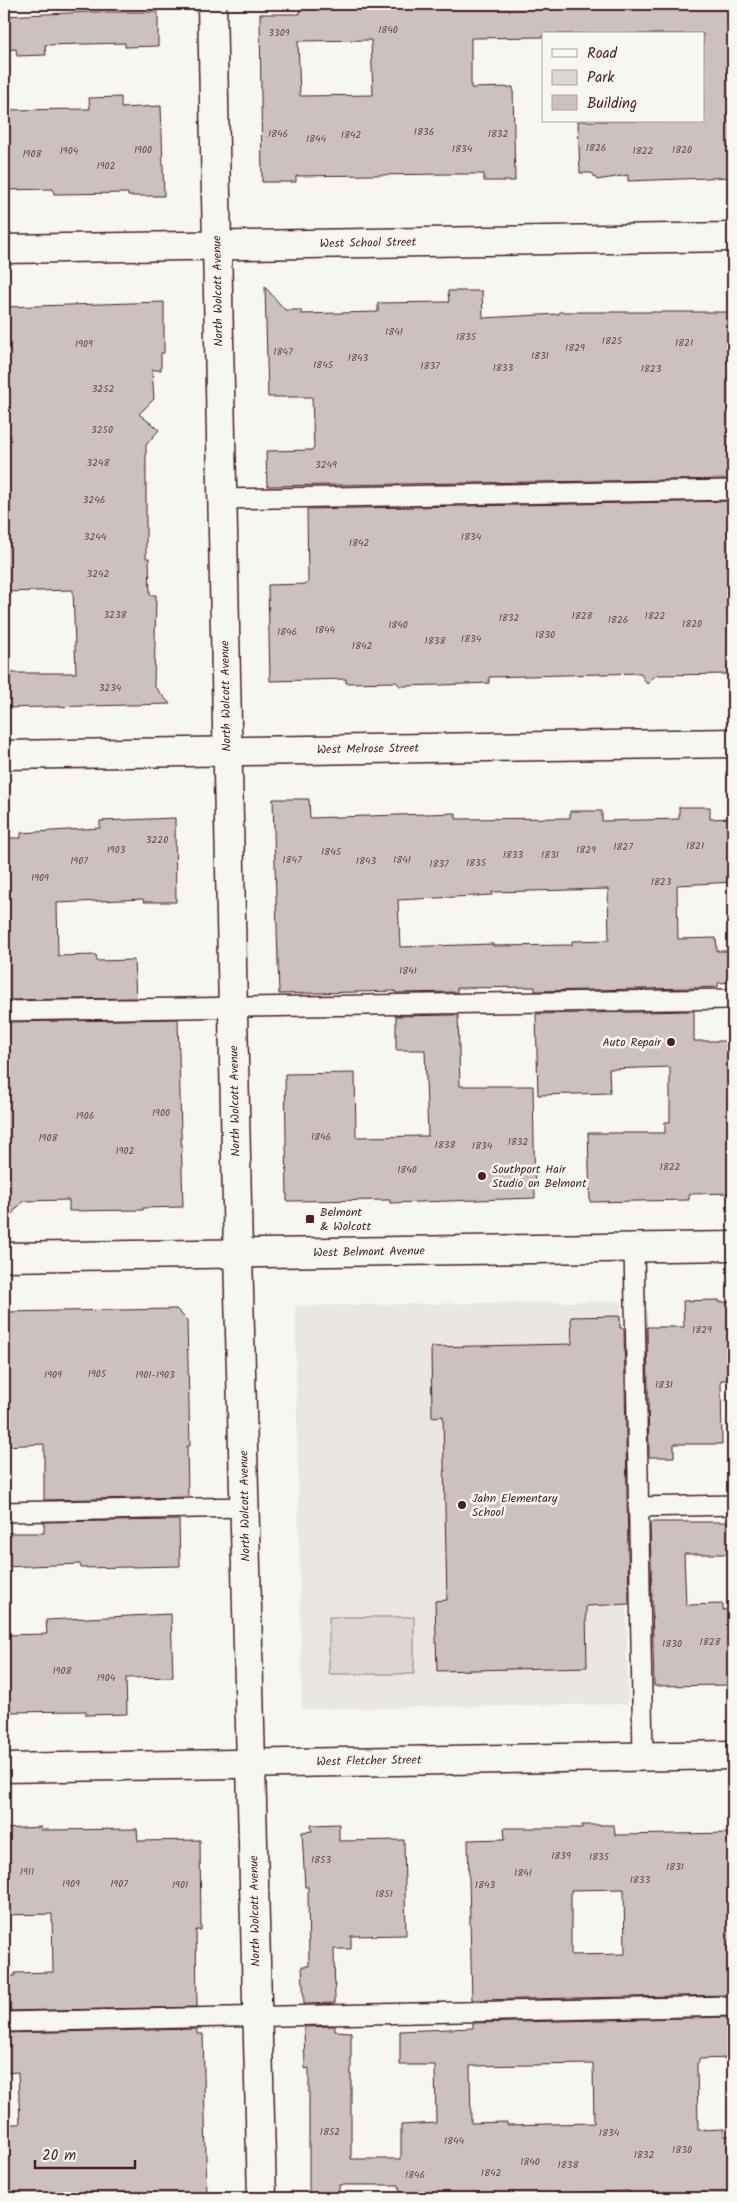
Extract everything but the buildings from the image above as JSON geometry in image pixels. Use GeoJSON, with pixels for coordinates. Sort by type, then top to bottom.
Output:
{"type":"FeatureCollection","features":[{"type":"Feature","properties":{"kind":"street","name":"North Wolcott Avenue"},"geometry":{"type":"LineString","coordinates":[[212,4],[238,1254],[262,2198]]}},
{"type":"Feature","properties":{"kind":"street","name":"West School Street"},"geometry":{"type":"LineString","coordinates":[[4,249],[733,237]]}},
{"type":"Feature","properties":{"kind":"street","name":"West Melrose Street"},"geometry":{"type":"LineString","coordinates":[[4,755],[733,743]]}},
{"type":"Feature","properties":{"kind":"street","name":"West Belmont Avenue"},"geometry":{"type":"LineString","coordinates":[[4,1257],[733,1246]]}},
{"type":"Feature","properties":{"kind":"street","name":"West Fletcher Street"},"geometry":{"type":"LineString","coordinates":[[4,1768],[733,1755]]}},
{"type":"Feature","properties":{"kind":"lane"},"geometry":{"type":"LineString","coordinates":[[222,499],[733,490]]}},
{"type":"Feature","properties":{"kind":"lane"},"geometry":{"type":"LineString","coordinates":[[4,1011],[733,999]]}},
{"type":"Feature","properties":{"kind":"lane"},"geometry":{"type":"LineString","coordinates":[[634,1247],[643,1756]]}},
{"type":"Feature","properties":{"kind":"lane"},"geometry":{"type":"LineString","coordinates":[[638,1507],[733,1505]]}},
{"type":"Feature","properties":{"kind":"lane"},"geometry":{"type":"LineString","coordinates":[[4,1512],[245,1507]]}},
{"type":"Feature","properties":{"kind":"lane"},"geometry":{"type":"LineString","coordinates":[[4,2022],[733,2006]]}},
{"type":"Feature","properties":{"kind":"shaded area","name":"Jahn Elementary School"},"geometry":{"type":"Polygon","coordinates":[[[621,1301],[628,1704],[302,1709],[295,1306],[621,1301]]]}},
{"type":"Feature","properties":{"kind":"green space"},"geometry":{"type":"Polygon","coordinates":[[[329,1617],[414,1617],[414,1674],[329,1674],[329,1617]]]}},
{"type":"Feature","properties":{"kind":"place","name":"Auto Repair"},"geometry":{"type":"Point","coordinates":[671,1042]}},
{"type":"Feature","properties":{"kind":"place","name":"Southport Hair Studio on Belmont"},"geometry":{"type":"Point","coordinates":[482,1176]}},
{"type":"Feature","properties":{"kind":"place","name":"Belmont & Wolcott"},"geometry":{"type":"Point","coordinates":[310,1219]}},
{"type":"Feature","properties":{"kind":"place","name":"Jahn Elementary School"},"geometry":{"type":"Point","coordinates":[462,1505]}}]}
